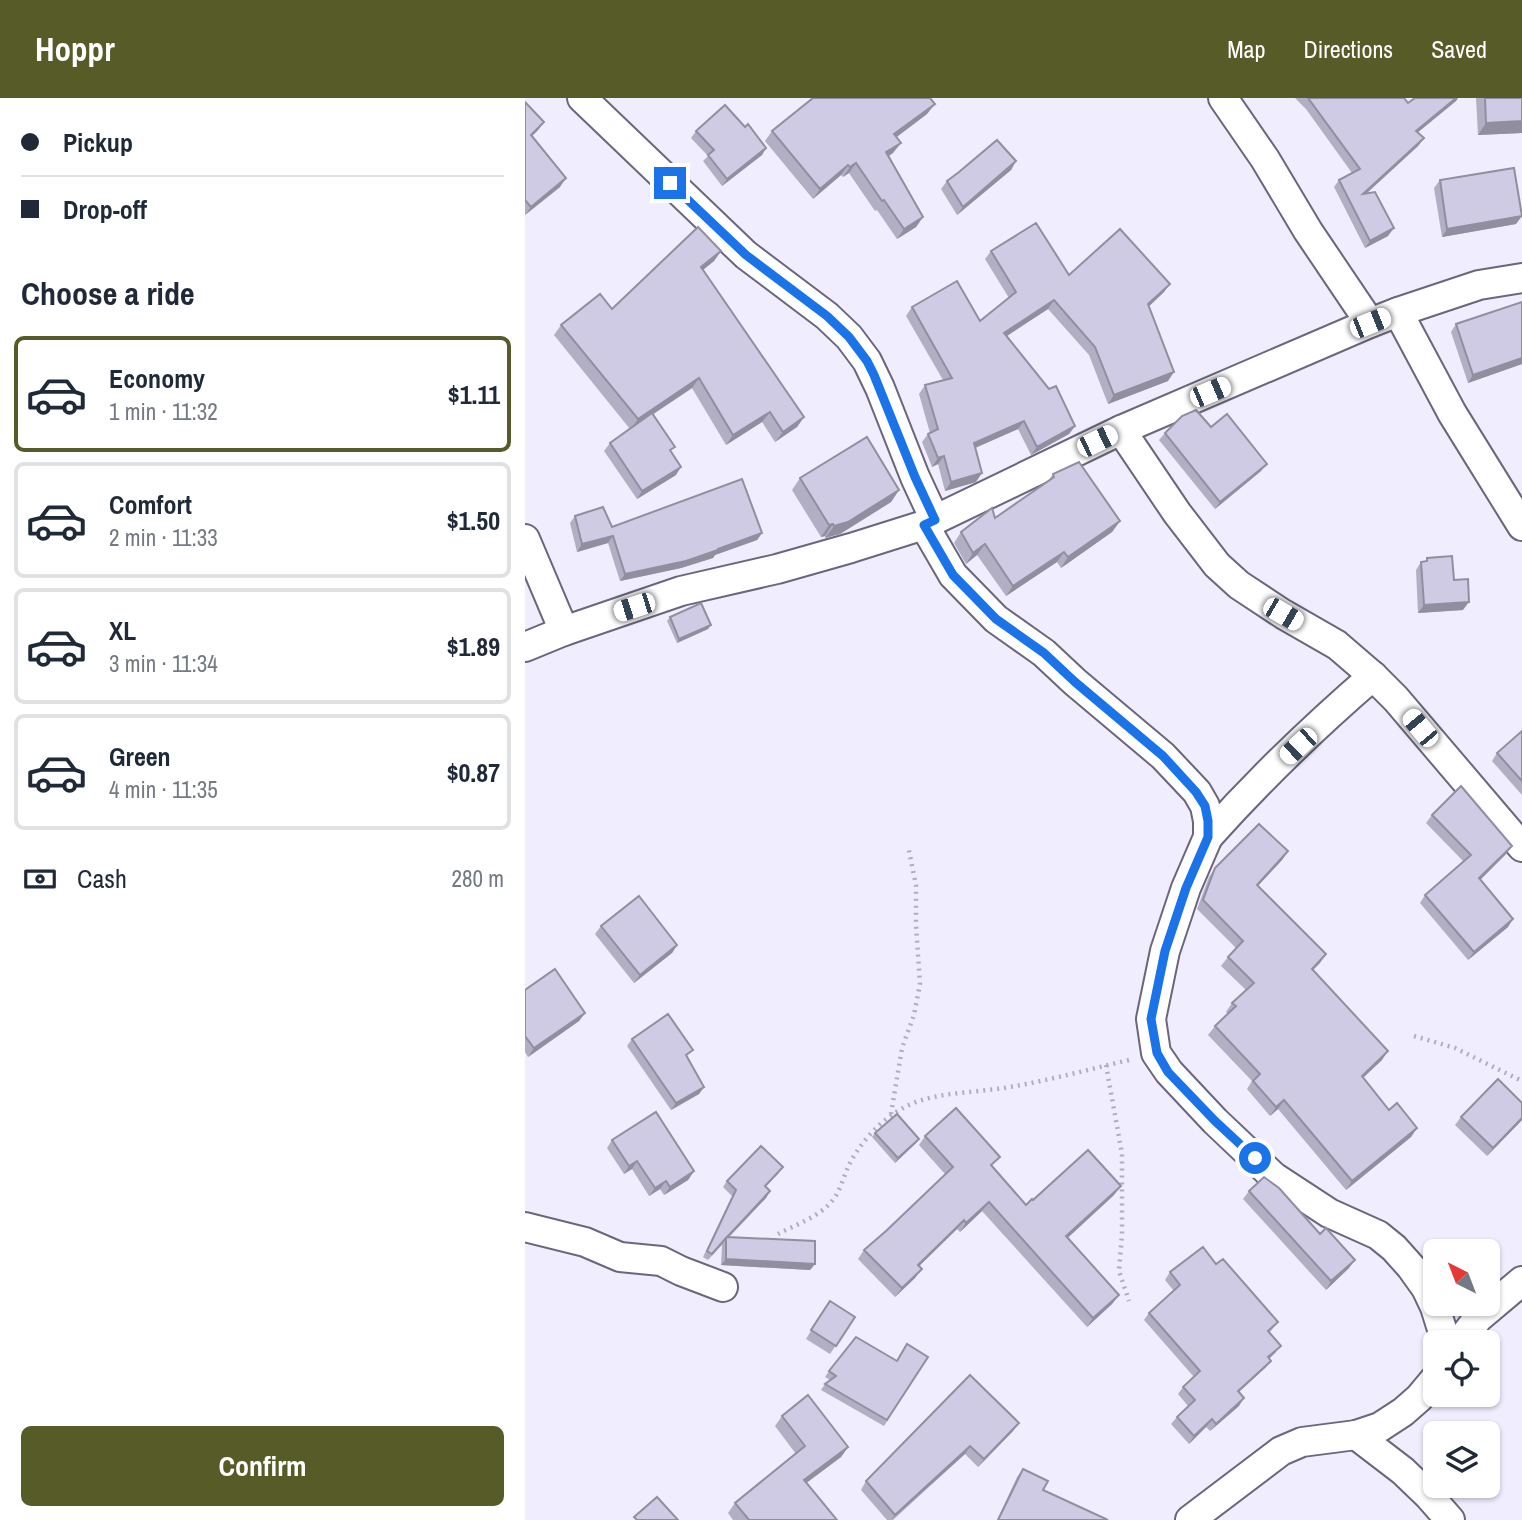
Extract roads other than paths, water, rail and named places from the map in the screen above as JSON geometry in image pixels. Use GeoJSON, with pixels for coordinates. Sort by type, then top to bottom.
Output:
{"type":"FeatureCollection","features":[{"type":"Feature","properties":{"kind":"street"},"geometry":{"type":"LineString","coordinates":[[582,98],[746,255],[827,316],[849,337],[871,370],[915,477],[929,522],[953,575],[996,619],[1044,653],[1181,774],[1205,806],[1208,837]]}},
{"type":"Feature","properties":{"kind":"street"},"geometry":{"type":"LineString","coordinates":[[1223,98],[1370,323]]}},
{"type":"Feature","properties":{"kind":"street"},"geometry":{"type":"LineString","coordinates":[[525,646],[681,591],[777,569],[929,522],[1121,430],[1370,323],[1479,285],[1522,278]]}},
{"type":"Feature","properties":{"kind":"street"},"geometry":{"type":"LineString","coordinates":[[1398,312],[1452,413],[1522,526]]}},
{"type":"Feature","properties":{"kind":"street"},"geometry":{"type":"LineString","coordinates":[[1121,430],[1177,513],[1217,565],[1239,585],[1337,645],[1373,676],[1396,699],[1522,847]]}},
{"type":"Feature","properties":{"kind":"street"},"geometry":{"type":"LineString","coordinates":[[525,539],[564,631]]}},
{"type":"Feature","properties":{"kind":"street"},"geometry":{"type":"LineString","coordinates":[[1373,676],[1248,792],[1208,837],[1186,888],[1165,951],[1151,1019],[1157,1053],[1168,1072],[1274,1177],[1329,1213],[1378,1235],[1394,1248],[1426,1288],[1442,1330]]}},
{"type":"Feature","properties":{"kind":"street"},"geometry":{"type":"LineString","coordinates":[[525,1227],[585,1242],[620,1256],[661,1261],[723,1287]]}},
{"type":"Feature","properties":{"kind":"street"},"geometry":{"type":"LineString","coordinates":[[1469,1330],[1478,1318],[1522,1282]]}},
{"type":"Feature","properties":{"kind":"street"},"geometry":{"type":"LineString","coordinates":[[1190,1520],[1281,1451],[1302,1442],[1356,1435],[1380,1427],[1403,1412],[1423,1393]]}},
{"type":"Feature","properties":{"kind":"street"},"geometry":{"type":"LineString","coordinates":[[1356,1435],[1403,1471],[1450,1520]]}}]}
